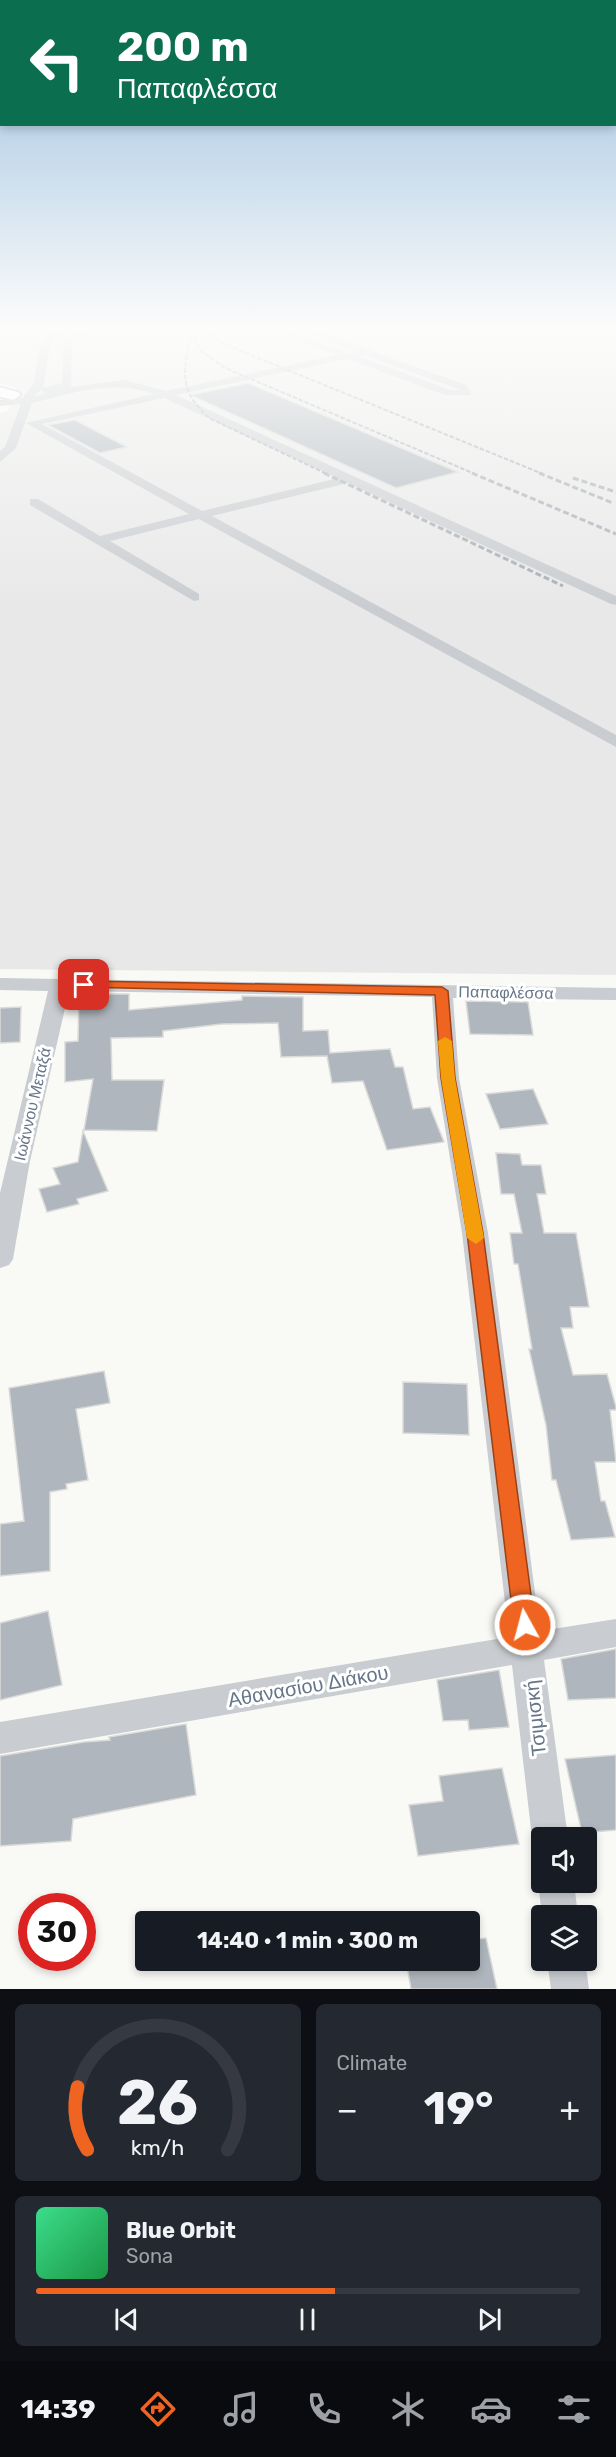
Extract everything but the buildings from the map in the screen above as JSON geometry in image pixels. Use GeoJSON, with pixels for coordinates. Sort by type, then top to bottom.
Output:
{"type":"FeatureCollection","features":[{"type":"Feature","properties":{"kind":"street"},"geometry":{"type":"LineString","coordinates":[[0,459],[10,448],[20,423]]}},
{"type":"Feature","properties":{"kind":"street"},"geometry":{"type":"LineString","coordinates":[[33,423],[616,742]]}},
{"type":"Feature","properties":{"kind":"street"},"geometry":{"type":"LineString","coordinates":[[227,423],[616,601]]}},
{"type":"Feature","properties":{"kind":"street"},"geometry":{"type":"LineString","coordinates":[[99,540],[349,479]]}},
{"type":"Feature","properties":{"kind":"street"},"geometry":{"type":"LineString","coordinates":[[34,502],[194,597]]}},
{"type":"Feature","properties":{"kind":"street","name":"Παπαφλέσσα"},"geometry":{"type":"LineString","coordinates":[[0,984],[616,994]]}},
{"type":"Feature","properties":{"kind":"street","name":"Ιωάννου Μεταξά"},"geometry":{"type":"LineString","coordinates":[[0,1259],[9,1161],[60,984]]}},
{"type":"Feature","properties":{"kind":"street","name":"Τσιμισκή"},"geometry":{"type":"LineString","coordinates":[[442,991],[448,1078],[475,1233],[549,1827]]}},
{"type":"Feature","properties":{"kind":"street","name":"Αθανασίου Διάκου"},"geometry":{"type":"LineString","coordinates":[[0,1738],[616,1633]]}},
{"type":"Feature","properties":{"kind":"street"},"geometry":{"type":"LineString","coordinates":[[568,1971],[570,1989]]}},
{"type":"Feature","properties":{"kind":"shaded area"},"geometry":{"type":"Polygon","coordinates":[[[0,423],[616,423],[616,975],[0,969],[0,423]]]}},
{"type":"Feature","properties":{"kind":"railway"},"geometry":{"type":"LineString","coordinates":[[219,423],[327,474]]}},
{"type":"Feature","properties":{"kind":"railway"},"geometry":{"type":"LineString","coordinates":[[354,423],[475,474]]}},
{"type":"Feature","properties":{"kind":"railway"},"geometry":{"type":"LineString","coordinates":[[417,423],[543,474]]}},
{"type":"Feature","properties":{"kind":"railway"},"geometry":{"type":"LineString","coordinates":[[324,473],[563,586]]}},
{"type":"Feature","properties":{"kind":"railway"},"geometry":{"type":"LineString","coordinates":[[472,473],[616,534]]}},
{"type":"Feature","properties":{"kind":"railway"},"geometry":{"type":"LineString","coordinates":[[539,473],[613,503]]}},
{"type":"Feature","properties":{"kind":"railway"},"geometry":{"type":"LineString","coordinates":[[573,478],[616,492]]}},
{"type":"Feature","properties":{"kind":"slow traffic"},"geometry":{"type":"LineString","coordinates":[[445,1041],[448,1078],[476,1238]]}},
{"type":"Feature","properties":{"kind":"route"},"geometry":{"type":"LineString","coordinates":[[84,985],[442,991],[448,1078],[475,1233],[525,1625]]}}]}
